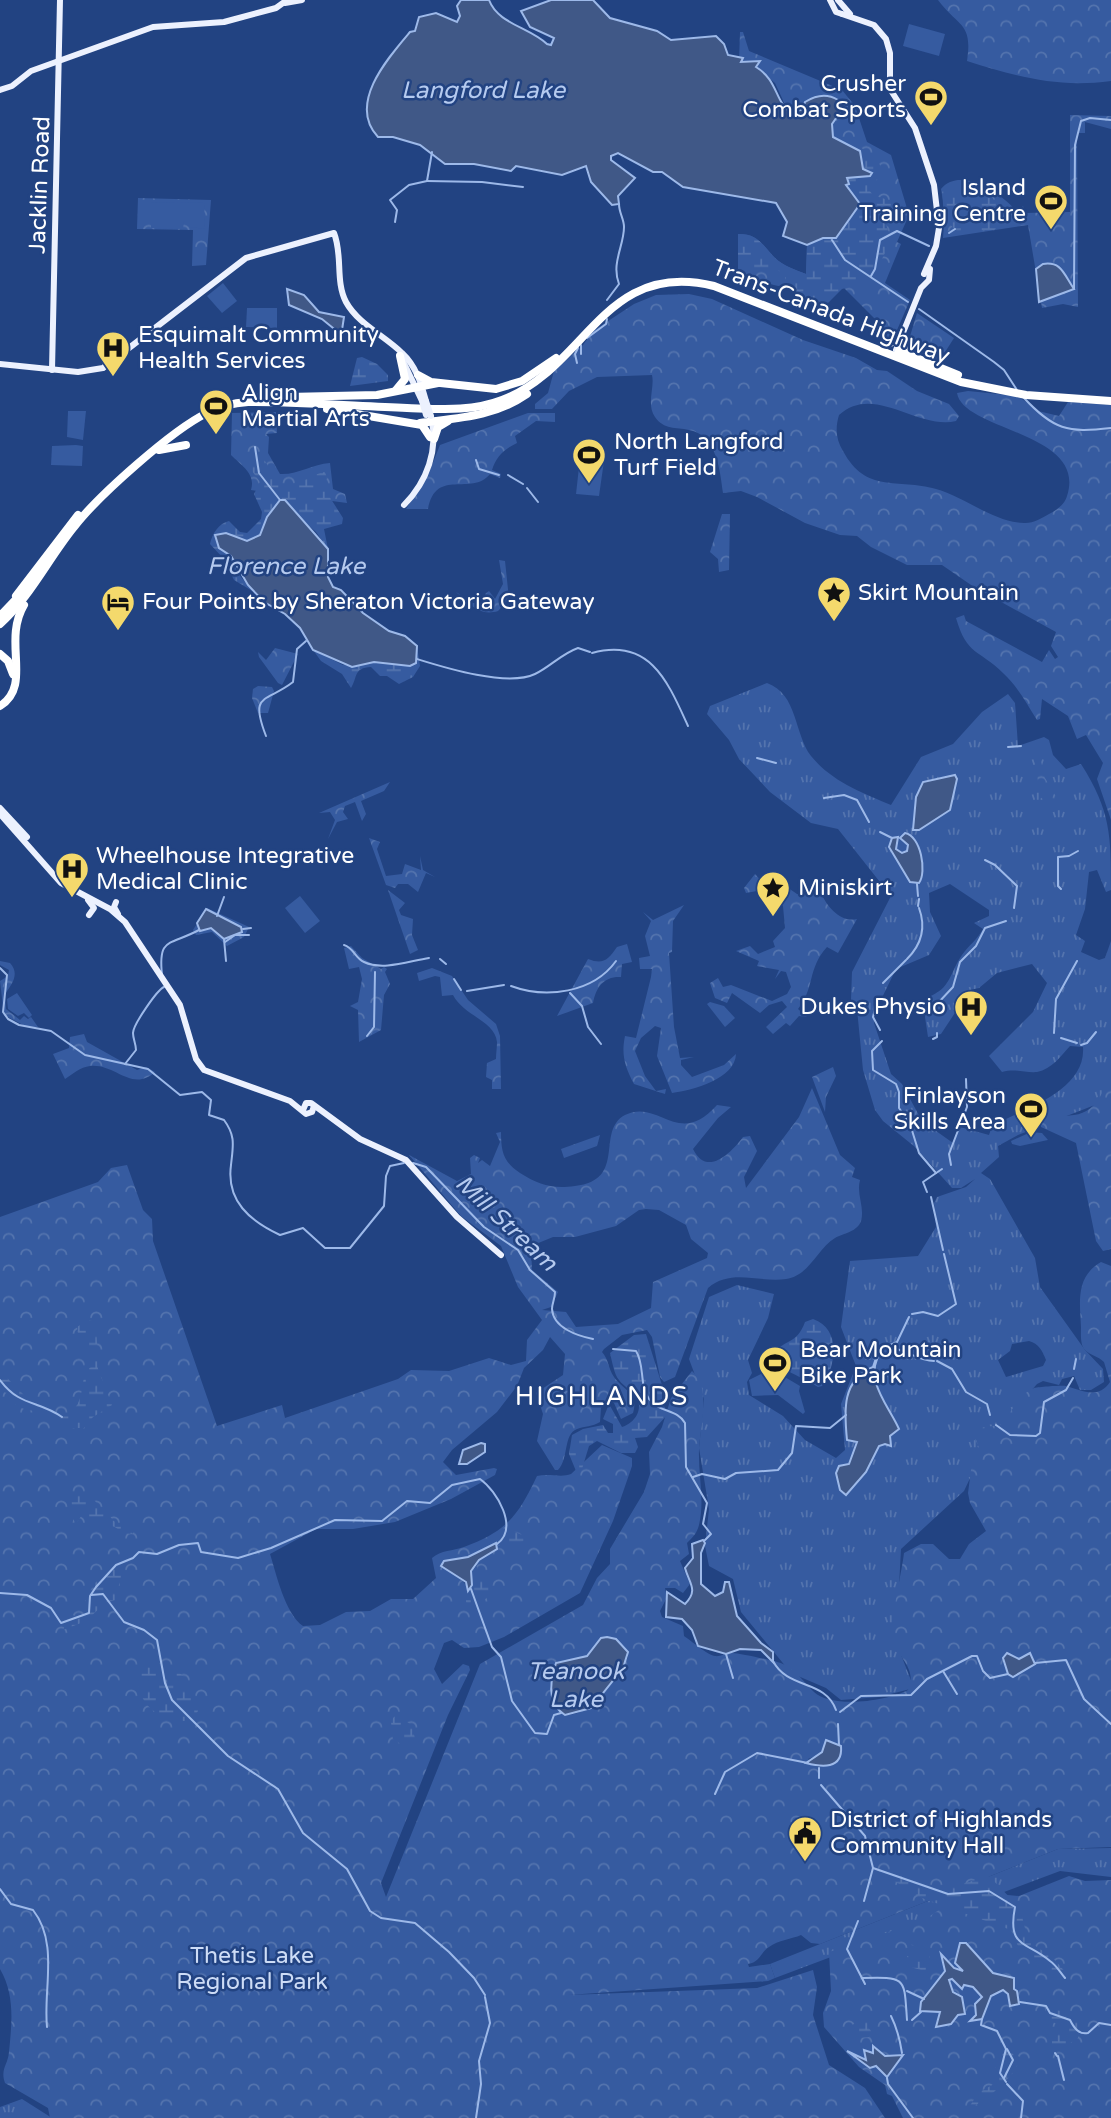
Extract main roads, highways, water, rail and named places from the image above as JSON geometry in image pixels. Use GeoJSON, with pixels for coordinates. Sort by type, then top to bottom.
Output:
{"type":"FeatureCollection","features":[{"type":"Feature","properties":{"kind":"highway","name":"Trans-Canada Highway"},"geometry":{"type":"LineString","coordinates":[[0,624],[23,600],[75,525],[111,489],[204,414],[226,405],[258,402],[467,408],[516,394],[557,360],[614,300],[643,284],[674,278],[715,282],[883,347],[895,356],[940,368]]}},
{"type":"Feature","properties":{"kind":"highway"},"geometry":{"type":"LineString","coordinates":[[900,340],[908,357],[895,356],[883,347],[900,340]]}},
{"type":"Feature","properties":{"kind":"highway"},"geometry":{"type":"LineString","coordinates":[[392,393],[405,379],[400,356]]}},
{"type":"Feature","properties":{"kind":"highway","name":"Trans-Canada Highway"},"geometry":{"type":"LineString","coordinates":[[908,357],[976,382],[1019,391],[1111,400]]}},
{"type":"Feature","properties":{"kind":"highway","name":"Trans-Canada Highway"},"geometry":{"type":"LineString","coordinates":[[908,357],[961,382],[991,389],[1111,400]]}},
{"type":"Feature","properties":{"kind":"highway"},"geometry":{"type":"LineString","coordinates":[[418,375],[438,383],[481,390],[503,388],[522,381],[557,360]]}},
{"type":"Feature","properties":{"kind":"highway"},"geometry":{"type":"LineString","coordinates":[[413,424],[429,419],[451,420],[480,415],[515,401],[541,382],[557,360]]}},
{"type":"Feature","properties":{"kind":"highway","name":"Trans-Canada Highway"},"geometry":{"type":"LineString","coordinates":[[0,616],[28,586],[78,515],[104,489],[196,414],[219,403],[248,398],[440,406],[472,404],[516,390],[557,360]]}},
{"type":"Feature","properties":{"kind":"highway"},"geometry":{"type":"LineString","coordinates":[[248,398],[338,398],[392,393],[438,383]]}},
{"type":"Feature","properties":{"kind":"highway"},"geometry":{"type":"LineString","coordinates":[[1019,391],[1080,399]]}},
{"type":"Feature","properties":{"kind":"highway"},"geometry":{"type":"LineString","coordinates":[[258,402],[322,408],[413,424],[426,428],[432,438],[439,426],[451,420]]}},
{"type":"Feature","properties":{"kind":"highway"},"geometry":{"type":"LineString","coordinates":[[111,489],[159,450],[186,446]]}},
{"type":"Feature","properties":{"kind":"highway"},"geometry":{"type":"LineString","coordinates":[[0,610],[31,578],[60,534],[78,515]]}},
{"type":"Feature","properties":{"kind":"highway"},"geometry":{"type":"LineString","coordinates":[[0,703],[10,698],[16,685],[13,635],[19,615],[50,562]]}},
{"type":"Feature","properties":{"kind":"highway"},"geometry":{"type":"LineString","coordinates":[[0,654],[8,661],[14,676],[10,691],[0,703]]}},
{"type":"Feature","properties":{"kind":"main road","name":"Jacklin Road"},"geometry":{"type":"LineString","coordinates":[[52,370],[60,35],[68,29],[60,25],[60,0]]}},
{"type":"Feature","properties":{"kind":"main road"},"geometry":{"type":"LineString","coordinates":[[0,90],[12,86],[31,71],[153,27],[224,22],[299,0]]}},
{"type":"Feature","properties":{"kind":"main road"},"geometry":{"type":"LineString","coordinates":[[830,0],[835,9],[842,7],[874,25],[884,35],[890,50],[890,75],[897,94],[916,122],[940,217],[935,249],[895,356]]}},
{"type":"Feature","properties":{"kind":"main road"},"geometry":{"type":"LineString","coordinates":[[60,51],[69,58]]}},
{"type":"Feature","properties":{"kind":"main road"},"geometry":{"type":"LineString","coordinates":[[51,64],[60,71],[69,58]]}},
{"type":"Feature","properties":{"kind":"main road"},"geometry":{"type":"LineString","coordinates":[[0,364],[91,372],[103,368],[246,258],[334,233],[339,247],[341,289],[346,301],[359,317],[403,354],[418,375],[432,438],[428,468],[404,505],[424,469],[432,438]]}},
{"type":"Feature","properties":{"kind":"main road"},"geometry":{"type":"LineString","coordinates":[[900,340],[921,292],[935,249]]}},
{"type":"Feature","properties":{"kind":"main road"},"geometry":{"type":"LineString","coordinates":[[390,343],[420,387]]}},
{"type":"Feature","properties":{"kind":"main road"},"geometry":{"type":"LineString","coordinates":[[0,808],[94,908],[89,915]]}},
{"type":"Feature","properties":{"kind":"main road"},"geometry":{"type":"LineString","coordinates":[[0,814],[57,880],[119,915]]}},
{"type":"Feature","properties":{"kind":"main road"},"geometry":{"type":"LineString","coordinates":[[116,902],[114,906],[119,915],[180,1005],[201,1067],[213,1075],[290,1101],[306,1102],[360,1139],[398,1154],[457,1217],[501,1255]]}},
{"type":"Feature","properties":{"kind":"main road"},"geometry":{"type":"LineString","coordinates":[[290,1101],[306,1114],[324,1113]]}},
{"type":"Feature","properties":{"kind":"main road"},"geometry":{"type":"LineString","coordinates":[[303,1110],[306,1102]]}},
{"type":"Feature","properties":{"kind":"main road"},"geometry":{"type":"LineString","coordinates":[[311,1114],[314,1106]]}},
{"type":"Feature","properties":{"kind":"water","name":"Langford Lake"},"geometry":{"type":"Polygon","coordinates":[[[461,0],[489,0],[499,15],[551,45],[554,38],[530,27],[521,11],[551,0],[593,0],[610,18],[657,31],[671,40],[716,36],[724,44],[728,55],[743,58],[741,62],[760,61],[756,67],[769,79],[782,103],[792,113],[803,109],[805,102],[817,96],[830,96],[838,100],[841,111],[832,124],[833,137],[860,151],[863,169],[872,173],[870,176],[847,178],[849,184],[846,185],[860,204],[836,238],[823,238],[807,245],[783,236],[787,222],[776,203],[683,187],[662,172],[653,172],[618,153],[611,156],[611,160],[635,178],[618,196],[619,204],[612,205],[591,182],[586,166],[562,175],[516,166],[511,171],[474,164],[445,164],[420,145],[393,137],[378,137],[370,124],[367,110],[374,82],[382,68],[410,32],[415,31],[419,17],[436,13],[457,22],[460,16],[457,6],[461,0]]]}},
{"type":"Feature","properties":{"kind":"water"},"geometry":{"type":"Polygon","coordinates":[[[1043,264],[1059,267],[1074,289],[1039,302],[1036,269],[1043,264]]]}},
{"type":"Feature","properties":{"kind":"water"},"geometry":{"type":"Polygon","coordinates":[[[287,289],[304,295],[319,312],[344,317],[342,330],[338,332],[322,319],[289,305],[287,289]]]}},
{"type":"Feature","properties":{"kind":"water","name":"Florence Lake"},"geometry":{"type":"Polygon","coordinates":[[[280,500],[285,500],[328,549],[328,577],[333,587],[341,590],[363,613],[389,631],[405,636],[417,646],[416,663],[410,666],[374,662],[352,667],[313,650],[300,628],[285,614],[264,602],[248,585],[231,556],[219,548],[215,535],[226,533],[247,541],[260,535],[267,517],[280,500]]]}},
{"type":"Feature","properties":{"kind":"water"},"geometry":{"type":"Polygon","coordinates":[[[955,775],[957,779],[950,810],[919,830],[913,830],[916,797],[923,782],[955,775]]]}},
{"type":"Feature","properties":{"kind":"water"},"geometry":{"type":"Polygon","coordinates":[[[905,833],[911,836],[919,847],[922,871],[919,883],[910,882],[889,847],[892,838],[898,837],[896,849],[902,853],[907,851],[908,845],[900,838],[905,833]]]}},
{"type":"Feature","properties":{"kind":"water"},"geometry":{"type":"Polygon","coordinates":[[[206,909],[241,927],[242,932],[224,939],[211,928],[200,931],[197,923],[206,909]]]}},
{"type":"Feature","properties":{"kind":"water"},"geometry":{"type":"Polygon","coordinates":[[[879,1349],[881,1352],[874,1372],[876,1382],[899,1429],[890,1436],[891,1446],[879,1446],[866,1472],[846,1495],[840,1490],[836,1473],[839,1466],[849,1464],[857,1442],[847,1440],[847,1397],[855,1380],[873,1367],[879,1349]]]}},
{"type":"Feature","properties":{"kind":"water"},"geometry":{"type":"Polygon","coordinates":[[[485,1444],[485,1452],[467,1464],[459,1464],[463,1450],[485,1444]]]}},
{"type":"Feature","properties":{"kind":"water"},"geometry":{"type":"Polygon","coordinates":[[[703,1540],[705,1543],[701,1553],[701,1584],[715,1596],[723,1592],[725,1582],[729,1582],[737,1616],[761,1643],[773,1652],[773,1662],[761,1650],[740,1649],[726,1654],[698,1646],[692,1630],[682,1619],[666,1617],[667,1592],[685,1604],[691,1595],[692,1586],[685,1568],[693,1558],[692,1544],[703,1540]]]}},
{"type":"Feature","properties":{"kind":"water"},"geometry":{"type":"Polygon","coordinates":[[[496,1543],[497,1549],[479,1560],[471,1571],[472,1585],[468,1591],[466,1582],[441,1566],[444,1561],[468,1557],[496,1543]]]}},
{"type":"Feature","properties":{"kind":"water","name":"Teanook Lake"},"geometry":{"type":"Polygon","coordinates":[[[601,1638],[616,1639],[628,1652],[623,1668],[591,1708],[565,1715],[555,1705],[553,1698],[551,1684],[556,1663],[587,1656],[601,1638]]]}},
{"type":"Feature","properties":{"kind":"water"},"geometry":{"type":"Polygon","coordinates":[[[1007,1653],[1019,1659],[1030,1653],[1035,1664],[1013,1677],[1008,1674],[1003,1658],[1007,1653]]]}},
{"type":"Feature","properties":{"kind":"water"},"geometry":{"type":"Polygon","coordinates":[[[826,1740],[841,1746],[841,1754],[835,1763],[824,1766],[806,1763],[822,1752],[826,1740]]]}},
{"type":"Feature","properties":{"kind":"water"},"geometry":{"type":"Polygon","coordinates":[[[960,1943],[966,1943],[993,1973],[1014,1978],[1019,2004],[1010,2006],[1008,1994],[1003,1990],[991,1996],[982,2019],[970,2021],[976,2015],[975,2004],[982,1997],[973,1987],[964,1985],[962,1989],[952,1979],[949,1980],[953,1992],[962,1997],[965,2014],[958,2015],[951,2024],[936,2027],[940,2012],[920,2011],[921,2002],[945,1971],[941,1954],[954,1968],[963,1971],[955,1963],[960,1943]]]}},
{"type":"Feature","properties":{"kind":"water"},"geometry":{"type":"Polygon","coordinates":[[[873,2046],[885,2056],[903,2055],[887,2077],[876,2066],[870,2068],[847,2051],[866,2060],[864,2050],[873,2053],[873,2046]]]}},
{"type":"Feature","properties":{"kind":"waterway"},"geometry":{"type":"LineString","coordinates":[[1074,289],[1075,145],[1081,121],[1090,118],[1111,120]]}},
{"type":"Feature","properties":{"kind":"waterway"},"geometry":{"type":"LineString","coordinates":[[395,222],[397,210],[390,200],[409,185],[427,181],[432,152]]}},
{"type":"Feature","properties":{"kind":"waterway"},"geometry":{"type":"LineString","coordinates":[[427,181],[482,182],[523,187]]}},
{"type":"Feature","properties":{"kind":"waterway"},"geometry":{"type":"LineString","coordinates":[[607,300],[619,284],[616,269],[624,227],[619,204]]}},
{"type":"Feature","properties":{"kind":"waterway"},"geometry":{"type":"LineString","coordinates":[[949,233],[955,229]]}},
{"type":"Feature","properties":{"kind":"waterway"},"geometry":{"type":"LineString","coordinates":[[871,276],[875,269],[880,240],[897,231],[929,246]]}},
{"type":"Feature","properties":{"kind":"waterway"},"geometry":{"type":"LineString","coordinates":[[832,240],[845,260],[908,302]]}},
{"type":"Feature","properties":{"kind":"waterway"},"geometry":{"type":"LineString","coordinates":[[919,309],[1004,370],[1017,390]]}},
{"type":"Feature","properties":{"kind":"waterway"},"geometry":{"type":"LineString","coordinates":[[587,338],[606,324],[607,319]]}},
{"type":"Feature","properties":{"kind":"waterway"},"geometry":{"type":"LineString","coordinates":[[581,345],[581,354]]}},
{"type":"Feature","properties":{"kind":"waterway"},"geometry":{"type":"LineString","coordinates":[[577,363],[575,354],[578,348]]}},
{"type":"Feature","properties":{"kind":"waterway"},"geometry":{"type":"LineString","coordinates":[[1023,397],[1053,423],[1062,427],[1083,430],[1111,428]]}},
{"type":"Feature","properties":{"kind":"waterway"},"geometry":{"type":"LineString","coordinates":[[255,447],[259,473],[280,500]]}},
{"type":"Feature","properties":{"kind":"waterway"},"geometry":{"type":"LineString","coordinates":[[476,460],[479,469],[499,475]]}},
{"type":"Feature","properties":{"kind":"waterway"},"geometry":{"type":"LineString","coordinates":[[508,475],[523,484]]}},
{"type":"Feature","properties":{"kind":"waterway"},"geometry":{"type":"LineString","coordinates":[[527,488],[538,502]]}},
{"type":"Feature","properties":{"kind":"waterway"},"geometry":{"type":"LineString","coordinates":[[266,736],[259,712],[260,705],[263,700],[293,682],[297,649],[306,641]]}},
{"type":"Feature","properties":{"kind":"waterway"},"geometry":{"type":"LineString","coordinates":[[417,659],[476,675],[509,678],[535,674],[578,648],[590,652]]}},
{"type":"Feature","properties":{"kind":"waterway"},"geometry":{"type":"LineString","coordinates":[[592,653],[629,651],[643,657],[664,679],[688,726]]}},
{"type":"Feature","properties":{"kind":"waterway"},"geometry":{"type":"LineString","coordinates":[[1008,747],[1021,746]]}},
{"type":"Feature","properties":{"kind":"waterway"},"geometry":{"type":"LineString","coordinates":[[757,758],[776,763]]}},
{"type":"Feature","properties":{"kind":"waterway"},"geometry":{"type":"LineString","coordinates":[[824,798],[844,795],[857,800],[869,822]]}},
{"type":"Feature","properties":{"kind":"waterway"},"geometry":{"type":"LineString","coordinates":[[880,832],[892,838]]}},
{"type":"Feature","properties":{"kind":"waterway"},"geometry":{"type":"LineString","coordinates":[[1061,889],[1058,886],[1058,857],[1069,856],[1078,851]]}},
{"type":"Feature","properties":{"kind":"waterway"},"geometry":{"type":"LineString","coordinates":[[985,860],[995,865],[1017,886],[1014,908]]}},
{"type":"Feature","properties":{"kind":"waterway"},"geometry":{"type":"LineString","coordinates":[[917,884],[918,896]]}},
{"type":"Feature","properties":{"kind":"waterway"},"geometry":{"type":"LineString","coordinates":[[217,916],[224,897]]}},
{"type":"Feature","properties":{"kind":"waterway"},"geometry":{"type":"LineString","coordinates":[[918,906],[919,899]]}},
{"type":"Feature","properties":{"kind":"waterway"},"geometry":{"type":"LineString","coordinates":[[907,959],[921,935],[919,908]]}},
{"type":"Feature","properties":{"kind":"waterway"},"geometry":{"type":"LineString","coordinates":[[938,1003],[953,987],[960,962],[976,946],[985,928],[1006,921]]}},
{"type":"Feature","properties":{"kind":"waterway"},"geometry":{"type":"LineString","coordinates":[[243,929],[251,928]]}},
{"type":"Feature","properties":{"kind":"waterway"},"geometry":{"type":"LineString","coordinates":[[162,975],[164,948],[173,941],[199,930]]}},
{"type":"Feature","properties":{"kind":"waterway"},"geometry":{"type":"LineString","coordinates":[[225,942],[235,935],[249,935]]}},
{"type":"Feature","properties":{"kind":"waterway"},"geometry":{"type":"LineString","coordinates":[[224,939],[226,961]]}},
{"type":"Feature","properties":{"kind":"waterway"},"geometry":{"type":"LineString","coordinates":[[344,945],[371,965],[429,958]]}},
{"type":"Feature","properties":{"kind":"waterway"},"geometry":{"type":"LineString","coordinates":[[440,959],[446,964]]}},
{"type":"Feature","properties":{"kind":"waterway"},"geometry":{"type":"LineString","coordinates":[[883,983],[906,960]]}},
{"type":"Feature","properties":{"kind":"waterway"},"geometry":{"type":"LineString","coordinates":[[511,986],[539,992],[568,990],[595,980],[616,961]]}},
{"type":"Feature","properties":{"kind":"waterway"},"geometry":{"type":"LineString","coordinates":[[1054,1033],[1056,999],[1077,961]]}},
{"type":"Feature","properties":{"kind":"waterway","name":"Mill Stream"},"geometry":{"type":"LineString","coordinates":[[0,968],[7,975],[3,1012],[8,1019],[19,1025],[51,1031],[85,1055],[148,1069],[180,1095],[202,1092],[211,1100],[209,1115],[224,1120],[232,1136],[230,1178],[236,1199],[250,1216],[280,1235],[303,1228],[325,1248],[350,1248],[384,1206],[386,1176],[390,1166],[404,1163]]}},
{"type":"Feature","properties":{"kind":"waterway"},"geometry":{"type":"LineString","coordinates":[[367,1036],[374,1027],[375,972]]}},
{"type":"Feature","properties":{"kind":"waterway"},"geometry":{"type":"LineString","coordinates":[[454,979],[461,990]]}},
{"type":"Feature","properties":{"kind":"waterway"},"geometry":{"type":"LineString","coordinates":[[467,991],[504,985]]}},
{"type":"Feature","properties":{"kind":"waterway"},"geometry":{"type":"LineString","coordinates":[[125,1064],[136,1050],[133,1033],[137,1023],[164,987]]}},
{"type":"Feature","properties":{"kind":"waterway"},"geometry":{"type":"LineString","coordinates":[[570,993],[582,1006],[588,1027],[601,1044]]}},
{"type":"Feature","properties":{"kind":"waterway"},"geometry":{"type":"LineString","coordinates":[[878,997],[873,1017],[880,1030]]}},
{"type":"Feature","properties":{"kind":"waterway"},"geometry":{"type":"LineString","coordinates":[[1081,1045],[1087,1043],[1096,1032]]}},
{"type":"Feature","properties":{"kind":"waterway"},"geometry":{"type":"LineString","coordinates":[[933,1039],[937,1037],[937,1033]]}},
{"type":"Feature","properties":{"kind":"waterway"},"geometry":{"type":"LineString","coordinates":[[1061,1038],[1077,1043]]}},
{"type":"Feature","properties":{"kind":"waterway"},"geometry":{"type":"LineString","coordinates":[[882,1041],[872,1051],[873,1070],[896,1084],[899,1108],[910,1124],[919,1153],[936,1173]]}},
{"type":"Feature","properties":{"kind":"waterway"},"geometry":{"type":"LineString","coordinates":[[951,1165],[949,1154],[967,1107],[966,1079]]}},
{"type":"Feature","properties":{"kind":"waterway","name":"Mill Stream"},"geometry":{"type":"LineString","coordinates":[[413,1163],[426,1167],[484,1227],[518,1250],[530,1270],[555,1292],[553,1316],[561,1326],[593,1339]]}},
{"type":"Feature","properties":{"kind":"waterway"},"geometry":{"type":"LineString","coordinates":[[927,1192],[923,1182],[942,1169]]}},
{"type":"Feature","properties":{"kind":"waterway"},"geometry":{"type":"LineString","coordinates":[[931,1197],[943,1250]]}},
{"type":"Feature","properties":{"kind":"waterway"},"geometry":{"type":"LineString","coordinates":[[912,1314],[923,1312],[938,1316],[956,1304],[944,1254]]}},
{"type":"Feature","properties":{"kind":"waterway"},"geometry":{"type":"LineString","coordinates":[[879,1350],[897,1342],[909,1317]]}},
{"type":"Feature","properties":{"kind":"waterway"},"geometry":{"type":"LineString","coordinates":[[893,1348],[934,1361]]}},
{"type":"Feature","properties":{"kind":"waterway","name":"Mill Stream"},"geometry":{"type":"LineString","coordinates":[[613,1349],[636,1351],[649,1399],[658,1407],[678,1415],[685,1423],[686,1467],[707,1503],[703,1524],[711,1534],[704,1541]]}},
{"type":"Feature","properties":{"kind":"waterway"},"geometry":{"type":"LineString","coordinates":[[1074,1369],[1076,1359]]}},
{"type":"Feature","properties":{"kind":"waterway"},"geometry":{"type":"LineString","coordinates":[[937,1361],[952,1369],[966,1392],[987,1404],[990,1415]]}},
{"type":"Feature","properties":{"kind":"waterway"},"geometry":{"type":"LineString","coordinates":[[996,1425],[1010,1435],[1036,1436],[1040,1433],[1044,1402],[1066,1390],[1073,1378]]}},
{"type":"Feature","properties":{"kind":"waterway"},"geometry":{"type":"LineString","coordinates":[[0,1380],[15,1395],[62,1417]]}},
{"type":"Feature","properties":{"kind":"waterway"},"geometry":{"type":"LineString","coordinates":[[693,1477],[702,1474],[725,1479],[736,1473],[778,1470],[792,1453],[796,1426],[830,1428],[846,1415]]}},
{"type":"Feature","properties":{"kind":"waterway"},"geometry":{"type":"LineString","coordinates":[[0,1593],[27,1595],[51,1608],[61,1623],[89,1613],[90,1596],[96,1587],[116,1565],[133,1558],[139,1552],[157,1554],[179,1545],[198,1543],[201,1552],[238,1558],[271,1548],[335,1520],[382,1521],[407,1501],[430,1503],[452,1485],[480,1479],[499,1501],[506,1520],[506,1529],[497,1544]]}},
{"type":"Feature","properties":{"kind":"waterway"},"geometry":{"type":"LineString","coordinates":[[471,1589],[492,1647],[501,1657],[512,1701],[535,1733],[547,1734],[554,1715],[561,1713]]}},
{"type":"Feature","properties":{"kind":"waterway"},"geometry":{"type":"LineString","coordinates":[[91,1595],[103,1594],[124,1622],[144,1630],[157,1640],[165,1683],[172,1700],[228,1756],[278,1789],[303,1833],[347,1869],[370,1911],[381,1918],[415,1923],[449,1952],[474,1978],[485,1995]]}},
{"type":"Feature","properties":{"kind":"waterway"},"geometry":{"type":"LineString","coordinates":[[726,1654],[733,1678]]}},
{"type":"Feature","properties":{"kind":"waterway"},"geometry":{"type":"LineString","coordinates":[[840,1712],[861,1696],[911,1695],[927,1679],[972,1656],[977,1656],[983,1671],[990,1678],[1008,1674]]}},
{"type":"Feature","properties":{"kind":"waterway"},"geometry":{"type":"LineString","coordinates":[[1035,1663],[1066,1660],[1084,1699],[1111,1724]]}},
{"type":"Feature","properties":{"kind":"waterway","name":"Mill Stream"},"geometry":{"type":"LineString","coordinates":[[773,1661],[788,1677],[824,1693],[836,1710]]}},
{"type":"Feature","properties":{"kind":"waterway"},"geometry":{"type":"LineString","coordinates":[[943,1671],[957,1694]]}},
{"type":"Feature","properties":{"kind":"waterway","name":"Mill Stream"},"geometry":{"type":"LineString","coordinates":[[838,1724],[839,1745]]}},
{"type":"Feature","properties":{"kind":"waterway"},"geometry":{"type":"LineString","coordinates":[[715,1794],[725,1772],[757,1753],[808,1763]]}},
{"type":"Feature","properties":{"kind":"waterway","name":"Mill Stream"},"geometry":{"type":"LineString","coordinates":[[819,1768],[819,1778]]}},
{"type":"Feature","properties":{"kind":"waterway","name":"Mill Stream"},"geometry":{"type":"LineString","coordinates":[[821,1785],[865,1836],[873,1868],[864,1901]]}},
{"type":"Feature","properties":{"kind":"waterway"},"geometry":{"type":"LineString","coordinates":[[873,1868],[948,1894],[989,1891],[1015,1907],[1014,1930],[1020,1942],[1052,1963],[1065,1978]]}},
{"type":"Feature","properties":{"kind":"waterway"},"geometry":{"type":"LineString","coordinates":[[0,1889],[11,1904],[33,1910],[46,1937],[47,2027]]}},
{"type":"Feature","properties":{"kind":"waterway","name":"Mill Stream"},"geometry":{"type":"LineString","coordinates":[[858,1921],[847,1949],[865,1984]]}},
{"type":"Feature","properties":{"kind":"waterway"},"geometry":{"type":"LineString","coordinates":[[862,1978],[888,1978],[900,1982],[905,1995],[907,2020]]}},
{"type":"Feature","properties":{"kind":"waterway"},"geometry":{"type":"LineString","coordinates":[[907,1991],[924,1999]]}},
{"type":"Feature","properties":{"kind":"waterway"},"geometry":{"type":"LineString","coordinates":[[476,2118],[481,2084],[479,2061],[490,2023],[485,1997]]}},
{"type":"Feature","properties":{"kind":"waterway"},"geometry":{"type":"LineString","coordinates":[[1020,2002],[1046,2006],[1050,2013],[1070,2020],[1082,2033],[1088,2033],[1099,2023],[1111,2025]]}},
{"type":"Feature","properties":{"kind":"waterway"},"geometry":{"type":"LineString","coordinates":[[912,2020],[921,2012]]}},
{"type":"Feature","properties":{"kind":"waterway","name":"Mill Stream"},"geometry":{"type":"LineString","coordinates":[[891,2016],[902,2053]]}},
{"type":"Feature","properties":{"kind":"waterway"},"geometry":{"type":"LineString","coordinates":[[982,2019],[981,2025],[997,2031],[1006,2049],[1000,2073],[1006,2082]]}},
{"type":"Feature","properties":{"kind":"waterway"},"geometry":{"type":"LineString","coordinates":[[1004,2078],[1013,2060],[1007,2049]]}},
{"type":"Feature","properties":{"kind":"waterway"},"geometry":{"type":"LineString","coordinates":[[1058,2056],[1064,2080]]}},
{"type":"Feature","properties":{"kind":"waterway","name":"Mill Stream"},"geometry":{"type":"LineString","coordinates":[[887,2078],[888,2084],[913,2118]]}},
{"type":"Feature","properties":{"kind":"waterway"},"geometry":{"type":"LineString","coordinates":[[1007,2084],[1023,2101],[1021,2118]]}},
{"type":"Feature","properties":{"kind":"place","name":"Crusher Combat Sports"},"geometry":{"type":"Point","coordinates":[931,127]}},
{"type":"Feature","properties":{"kind":"place","name":"Island Training Centre"},"geometry":{"type":"Point","coordinates":[1051,231]}},
{"type":"Feature","properties":{"kind":"place","name":"Esquimalt Community Health Services"},"geometry":{"type":"Point","coordinates":[113,378]}},
{"type":"Feature","properties":{"kind":"place","name":"Align Martial Arts"},"geometry":{"type":"Point","coordinates":[216,436]}},
{"type":"Feature","properties":{"kind":"place","name":"North Langford Turf Field"},"geometry":{"type":"Point","coordinates":[589,485]}},
{"type":"Feature","properties":{"kind":"place","name":"Skirt Mountain"},"geometry":{"type":"Point","coordinates":[834,623]}},
{"type":"Feature","properties":{"kind":"place","name":"Four Points by Sheraton Victoria Gateway"},"geometry":{"type":"Point","coordinates":[118,632]}},
{"type":"Feature","properties":{"kind":"place","name":"Wheelhouse Integrative Medical Clinic"},"geometry":{"type":"Point","coordinates":[72,899]}},
{"type":"Feature","properties":{"kind":"place","name":"Miniskirt"},"geometry":{"type":"Point","coordinates":[773,918]}},
{"type":"Feature","properties":{"kind":"place","name":"Dukes Physio"},"geometry":{"type":"Point","coordinates":[971,1037]}},
{"type":"Feature","properties":{"kind":"place","name":"Finlayson Skills Area"},"geometry":{"type":"Point","coordinates":[1031,1139]}},
{"type":"Feature","properties":{"kind":"place","name":"Bear Mountain Bike Park"},"geometry":{"type":"Point","coordinates":[775,1393]}},
{"type":"Feature","properties":{"kind":"place","name":"District of Highlands Community Hall"},"geometry":{"type":"Point","coordinates":[805,1863]}},
{"type":"Feature","properties":{"kind":"district","name":"HIGHLANDS"},"geometry":{"type":"Point","coordinates":[602,1396]}},
{"type":"Feature","properties":{"kind":"park label","name":"Thetis Lake Regional Park"},"geometry":{"type":"Point","coordinates":[252,1969]}}]}
